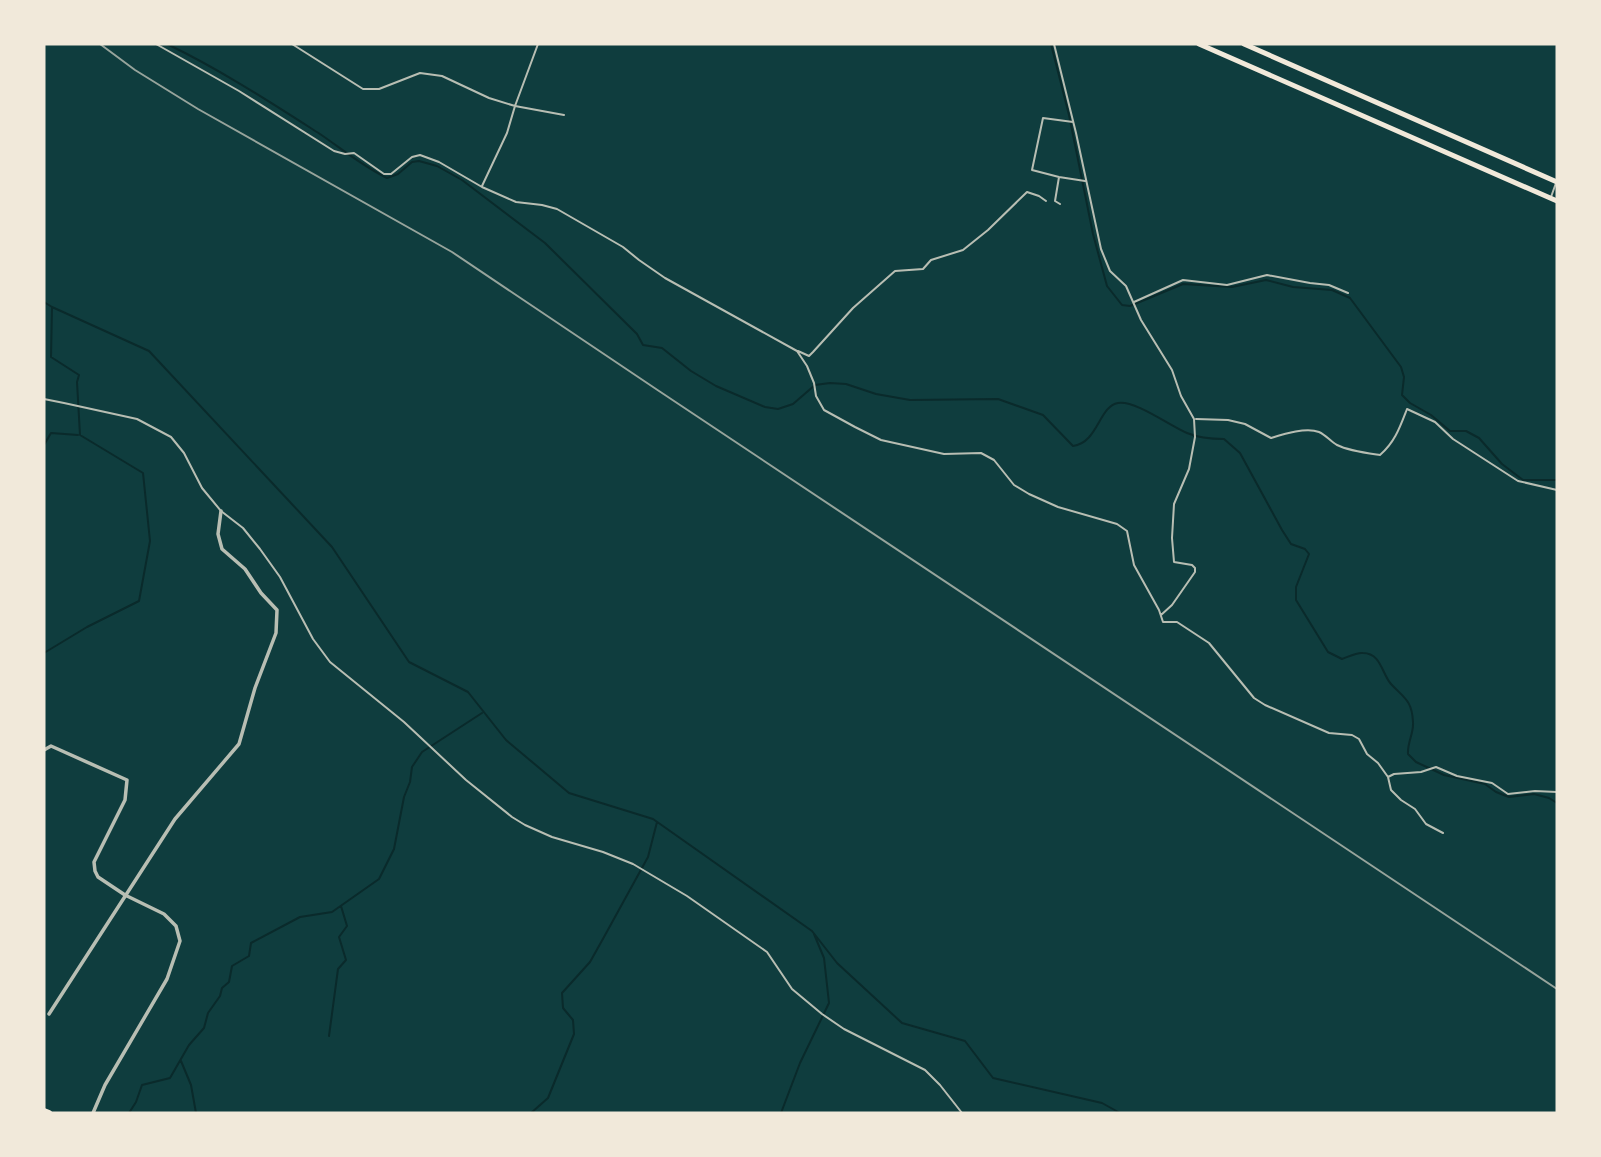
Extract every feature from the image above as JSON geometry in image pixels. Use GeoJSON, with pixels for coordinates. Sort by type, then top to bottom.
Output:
{"type":"FeatureCollection","features":[{"type":"Feature","properties":{"kind":"highway"},"geometry":{"type":"LineString","coordinates":[[44,1111],[49,1113]]}},
{"type":"Feature","properties":{"kind":"main road"},"geometry":{"type":"LineString","coordinates":[[1199,44],[1557,201]]}},
{"type":"Feature","properties":{"kind":"main road"},"geometry":{"type":"LineString","coordinates":[[1244,44],[1557,181]]}},
{"type":"Feature","properties":{"kind":"street"},"geometry":{"type":"LineString","coordinates":[[49,1014],[174,819],[239,744],[255,688],[276,633],[277,610],[261,593],[245,569],[222,549],[218,534],[221,511]]}},
{"type":"Feature","properties":{"kind":"street"},"geometry":{"type":"LineString","coordinates":[[44,750],[51,746],[127,780],[125,800],[94,862],[95,871],[98,877],[125,895],[164,914],[176,926],[180,941],[167,979],[105,1086],[93,1113]]}},
{"type":"Feature","properties":{"kind":"lane"},"geometry":{"type":"LineString","coordinates":[[156,44],[334,150],[345,154],[354,153],[384,174],[391,174],[412,157],[420,155],[516,202],[557,209],[623,247],[665,278],[809,356],[853,308],[895,271],[923,269],[931,260],[962,250],[988,230],[1027,192],[1046,201]]}},
{"type":"Feature","properties":{"kind":"lane"},"geometry":{"type":"LineString","coordinates":[[292,44],[363,89],[379,89],[420,73],[442,76],[489,98],[515,106],[564,115]]}},
{"type":"Feature","properties":{"kind":"lane"},"geometry":{"type":"LineString","coordinates":[[482,187],[507,133],[538,44]]}},
{"type":"Feature","properties":{"kind":"lane"},"geometry":{"type":"LineString","coordinates":[[1054,44],[1101,249],[1110,271],[1125,286],[1172,370],[1181,396],[1194,419],[1195,437],[1189,468],[1174,504],[1172,538],[1174,562],[1192,565],[1195,572],[1172,605],[1161,615]]}},
{"type":"Feature","properties":{"kind":"lane"},"geometry":{"type":"LineString","coordinates":[[1074,122],[1043,118],[1032,170],[1086,181]]}},
{"type":"Feature","properties":{"kind":"lane"},"geometry":{"type":"LineString","coordinates":[[1059,177],[1055,201],[1060,204]]}},
{"type":"Feature","properties":{"kind":"lane"},"geometry":{"type":"LineString","coordinates":[[1550,198],[1557,181]]}},
{"type":"Feature","properties":{"kind":"lane"},"geometry":{"type":"LineString","coordinates":[[1133,302],[1183,280],[1227,285],[1267,275],[1329,285],[1348,293]]}},
{"type":"Feature","properties":{"kind":"lane"},"geometry":{"type":"LineString","coordinates":[[797,351],[811,374],[816,396],[824,410],[855,428],[881,440],[944,454],[981,453],[994,460],[1014,485],[1030,494],[1058,507],[1117,524],[1127,531],[1134,565],[1163,622],[1177,622],[1209,643],[1254,698],[1265,705],[1329,733],[1352,735],[1359,739],[1367,754],[1388,777],[1391,790],[1415,809],[1426,824],[1443,833]]}},
{"type":"Feature","properties":{"kind":"lane"},"geometry":{"type":"LineString","coordinates":[[44,400],[137,419],[171,438],[184,453],[202,488],[221,511],[243,528],[260,549],[285,586],[313,639],[330,662],[404,722],[466,780],[512,817],[552,838],[603,852],[633,864],[687,896],[767,952],[792,989],[822,1014],[844,1029],[925,1070],[962,1113]]}},
{"type":"Feature","properties":{"kind":"lane"},"geometry":{"type":"LineString","coordinates":[[1194,419],[1228,420],[1245,424],[1271,438],[1299,431],[1319,432],[1337,445],[1380,455],[1390,446],[1399,431],[1407,409],[1435,422],[1453,439],[1518,481],[1557,490]]}},
{"type":"Feature","properties":{"kind":"lane"},"geometry":{"type":"LineString","coordinates":[[1388,777],[1436,767],[1457,776],[1492,783],[1508,794],[1557,792]]}},
{"type":"Feature","properties":{"kind":"waterway"},"geometry":{"type":"LineString","coordinates":[[167,44],[245,87],[387,178],[398,174],[412,162],[419,161],[437,166],[462,180],[545,243],[637,334],[643,345],[662,348],[691,371],[716,386],[765,407],[778,409],[793,404],[815,385],[830,383],[846,384],[876,394],[910,400],[998,399],[1043,415],[1073,446],[1088,438],[1112,406],[1125,403],[1143,409],[1192,435],[1224,439],[1240,453],[1291,544],[1305,549],[1309,554],[1296,587],[1296,600],[1328,652],[1342,659],[1361,653],[1374,656],[1388,680],[1409,704],[1413,726],[1408,754],[1416,762],[1444,775],[1485,784],[1509,797],[1534,794],[1557,803]]}},
{"type":"Feature","properties":{"kind":"waterway"},"geometry":{"type":"LineString","coordinates":[[1051,44],[1107,286],[1122,305],[1130,306],[1183,284],[1232,287],[1266,280],[1293,287],[1332,290],[1350,298],[1401,367],[1404,377],[1402,395],[1410,403],[1431,415],[1450,431],[1466,431],[1479,438],[1502,464],[1523,480],[1557,480]]}},
{"type":"Feature","properties":{"kind":"waterway"},"geometry":{"type":"LineString","coordinates":[[44,302],[149,351],[332,547],[409,662],[468,692],[506,740],[569,793],[653,819],[812,931],[837,963],[902,1023],[965,1041],[993,1078],[1102,1103],[1120,1113]]}},
{"type":"Feature","properties":{"kind":"waterway"},"geometry":{"type":"LineString","coordinates":[[44,653],[87,627],[139,601],[150,541],[143,473],[80,435],[77,382],[79,375],[51,357],[52,307]]}},
{"type":"Feature","properties":{"kind":"waterway"},"geometry":{"type":"LineString","coordinates":[[44,445],[51,433],[78,435]]}},
{"type":"Feature","properties":{"kind":"waterway"},"geometry":{"type":"LineString","coordinates":[[129,1113],[142,1085],[170,1078],[189,1045],[204,1028],[208,1013],[220,996],[222,988],[229,982],[232,966],[249,956],[251,943],[300,917],[332,912],[379,879],[394,849],[412,767],[422,752],[482,713]]}},
{"type":"Feature","properties":{"kind":"waterway"},"geometry":{"type":"LineString","coordinates":[[531,1113],[548,1098],[574,1034],[573,1020],[563,1008],[562,993],[590,962],[604,937],[648,857],[657,822]]}},
{"type":"Feature","properties":{"kind":"waterway"},"geometry":{"type":"LineString","coordinates":[[329,1036],[338,969],[346,960],[339,937],[347,926],[341,906]]}},
{"type":"Feature","properties":{"kind":"waterway"},"geometry":{"type":"LineString","coordinates":[[781,1113],[800,1063],[829,1003],[824,958],[814,934]]}},
{"type":"Feature","properties":{"kind":"waterway"},"geometry":{"type":"LineString","coordinates":[[181,1061],[191,1085],[196,1113]]}},
{"type":"Feature","properties":{"kind":"railway"},"geometry":{"type":"LineString","coordinates":[[100,44],[135,70],[198,109],[452,252],[1557,989]]}}]}
